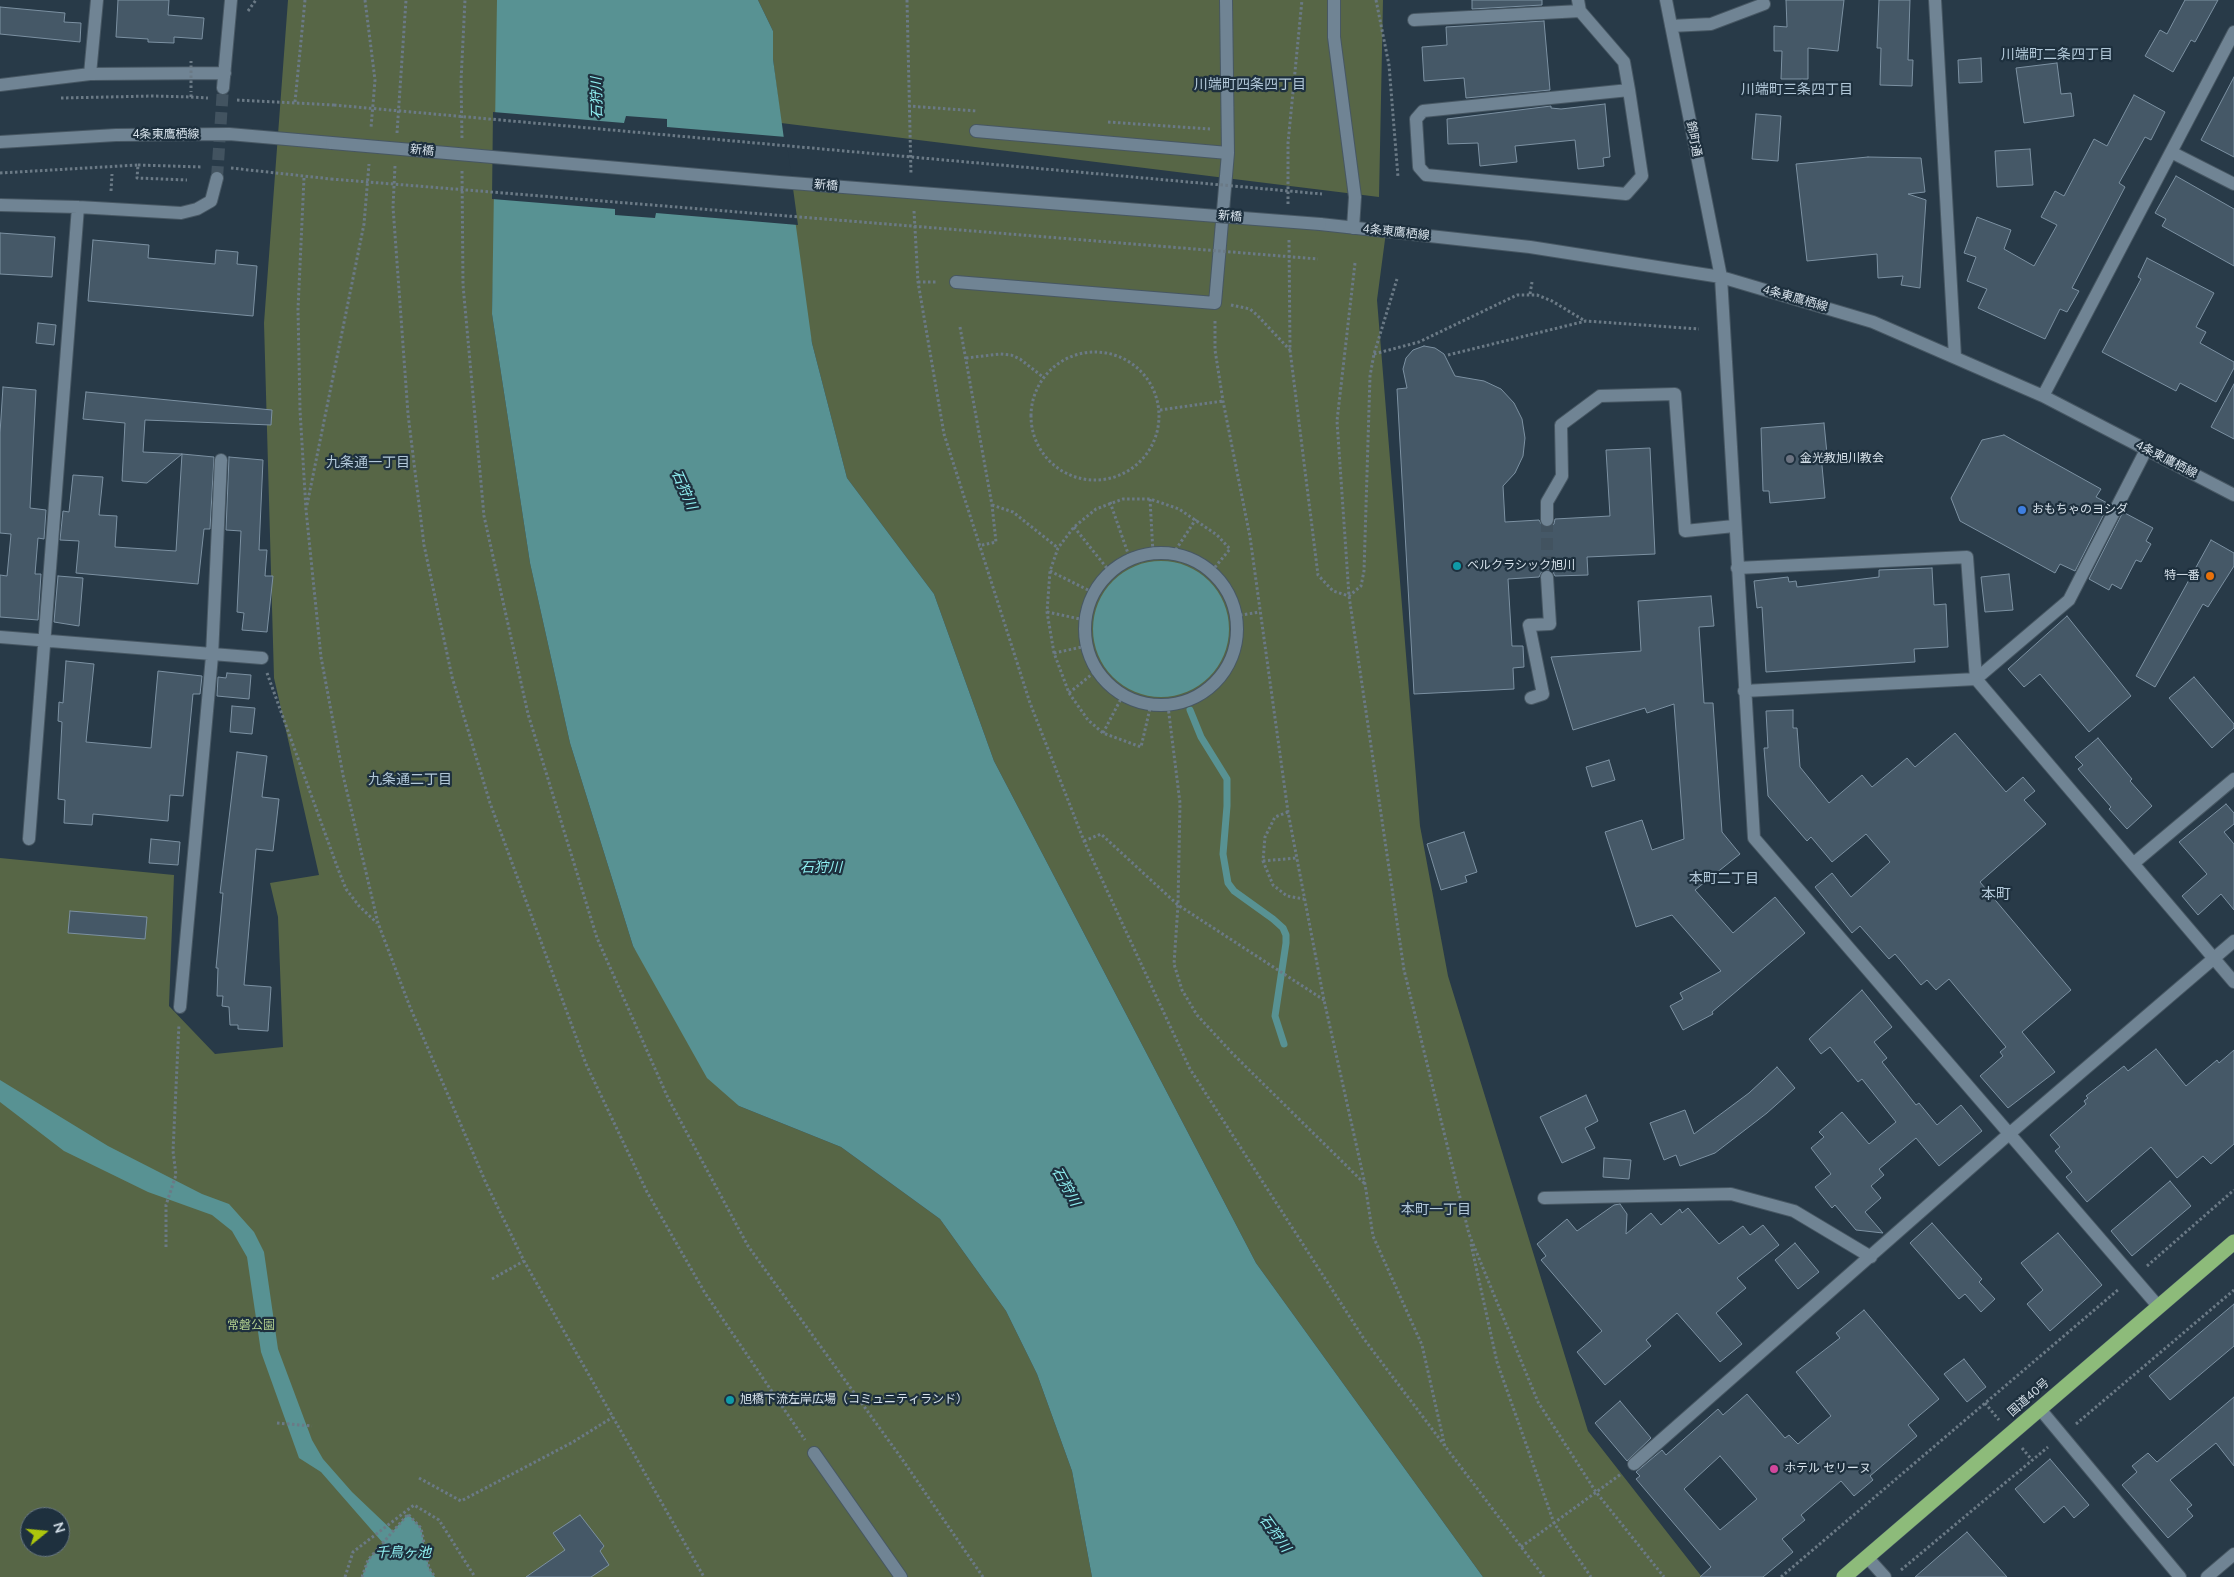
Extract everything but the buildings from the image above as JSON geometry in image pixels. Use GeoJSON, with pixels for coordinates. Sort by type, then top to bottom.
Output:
{"type":"FeatureCollection","features":[{"type":"Feature","properties":{"kind":"highway","name":"国道40号"},"geometry":{"type":"LineString","coordinates":[[1844,1577],[2234,1242]]}},
{"type":"Feature","properties":{"kind":"street"},"geometry":{"type":"LineString","coordinates":[[90,74],[97,0]]}},
{"type":"Feature","properties":{"kind":"street"},"geometry":{"type":"LineString","coordinates":[[224,88],[231,0]]}},
{"type":"Feature","properties":{"kind":"street"},"geometry":{"type":"LineString","coordinates":[[956,282],[1215,304],[1228,153],[1226,0]]}},
{"type":"Feature","properties":{"kind":"street"},"geometry":{"type":"LineString","coordinates":[[1334,0],[1334,37],[1355,197],[1353,228]]}},
{"type":"Feature","properties":{"kind":"street","name":"錦町通"},"geometry":{"type":"LineString","coordinates":[[1666,0],[1721,278],[1736,568],[1754,838],[2158,1306]]}},
{"type":"Feature","properties":{"kind":"street"},"geometry":{"type":"LineString","coordinates":[[1935,0],[1955,357]]}},
{"type":"Feature","properties":{"kind":"street"},"geometry":{"type":"LineString","coordinates":[[1671,26],[1711,24],[1764,4]]}},
{"type":"Feature","properties":{"kind":"street"},"geometry":{"type":"LineString","coordinates":[[1414,20],[1579,5],[1624,62],[1629,90],[1642,176],[1626,194],[1426,175],[1418,167],[1416,120],[1423,111],[1629,90]]}},
{"type":"Feature","properties":{"kind":"street"},"geometry":{"type":"LineString","coordinates":[[2043,396],[2171,152],[2229,53],[2234,32]]}},
{"type":"Feature","properties":{"kind":"street"},"geometry":{"type":"LineString","coordinates":[[0,85],[90,74],[224,73]]}},
{"type":"Feature","properties":{"kind":"street"},"geometry":{"type":"LineString","coordinates":[[976,131],[1228,153]]}},
{"type":"Feature","properties":{"kind":"street","name":"4条東鷹栖線"},"geometry":{"type":"LineString","coordinates":[[0,142],[116,135],[229,134],[332,143]]}},
{"type":"Feature","properties":{"kind":"street","name":"新橋"},"geometry":{"type":"LineString","coordinates":[[332,143],[799,184],[1320,224]]}},
{"type":"Feature","properties":{"kind":"street"},"geometry":{"type":"LineString","coordinates":[[2171,152],[2234,184]]}},
{"type":"Feature","properties":{"kind":"street"},"geometry":{"type":"LineString","coordinates":[[0,205],[181,213],[197,209],[210,201],[217,178]]}},
{"type":"Feature","properties":{"kind":"street"},"geometry":{"type":"LineString","coordinates":[[29,839],[78,207]]}},
{"type":"Feature","properties":{"kind":"street","name":"4条東鷹栖線"},"geometry":{"type":"LineString","coordinates":[[1320,224],[1530,247],[1721,278],[1873,322],[2043,396],[2234,495]]}},
{"type":"Feature","properties":{"kind":"street"},"geometry":{"type":"LineString","coordinates":[[1547,520],[1547,502],[1562,476],[1561,425],[1600,396],[1674,394],[1685,531],[1734,526]]}},
{"type":"Feature","properties":{"kind":"street"},"geometry":{"type":"LineString","coordinates":[[1744,691],[1976,680],[2069,600],[2146,450]]}},
{"type":"Feature","properties":{"kind":"street"},"geometry":{"type":"LineString","coordinates":[[180,1007],[212,656],[221,460]]}},
{"type":"Feature","properties":{"kind":"street"},"geometry":{"type":"LineString","coordinates":[[1152,553],[1174,554],[1194,561],[1211,572],[1226,590],[1235,616],[1236,633],[1233,652],[1225,670],[1212,686],[1195,697],[1168,706],[1150,704],[1123,695],[1110,685],[1097,670],[1087,646],[1085,620],[1094,592],[1110,572],[1130,559],[1152,553]]}},
{"type":"Feature","properties":{"kind":"street"},"geometry":{"type":"LineString","coordinates":[[1736,568],[1967,557],[1976,680],[2234,982]]}},
{"type":"Feature","properties":{"kind":"street"},"geometry":{"type":"LineString","coordinates":[[1531,698],[1543,694],[1529,625],[1550,624],[1547,577]]}},
{"type":"Feature","properties":{"kind":"street"},"geometry":{"type":"LineString","coordinates":[[0,637],[212,656],[262,658]]}},
{"type":"Feature","properties":{"kind":"street"},"geometry":{"type":"LineString","coordinates":[[2134,863],[2234,779]]}},
{"type":"Feature","properties":{"kind":"street"},"geometry":{"type":"LineString","coordinates":[[1628,1468],[1871,1257],[2009,1134],[2234,941]]}},
{"type":"Feature","properties":{"kind":"street"},"geometry":{"type":"LineString","coordinates":[[1544,1198],[1731,1194],[1794,1210],[1871,1257]]}},
{"type":"Feature","properties":{"kind":"street"},"geometry":{"type":"LineString","coordinates":[[2040,1410],[2180,1577]]}},
{"type":"Feature","properties":{"kind":"street"},"geometry":{"type":"LineString","coordinates":[[814,1453],[901,1577]]}},
{"type":"Feature","properties":{"kind":"street"},"geometry":{"type":"LineString","coordinates":[[2207,1577],[2234,1554]]}},
{"type":"Feature","properties":{"kind":"street"},"geometry":{"type":"LineString","coordinates":[[1867,1558],[1885,1577]]}},
{"type":"Feature","properties":{"kind":"path"},"geometry":{"type":"LineString","coordinates":[[295,102],[305,0]]}},
{"type":"Feature","properties":{"kind":"path"},"geometry":{"type":"LineString","coordinates":[[365,0],[375,80],[371,138]]}},
{"type":"Feature","properties":{"kind":"path"},"geometry":{"type":"LineString","coordinates":[[397,138],[406,0]]}},
{"type":"Feature","properties":{"kind":"path"},"geometry":{"type":"LineString","coordinates":[[462,139],[461,81],[465,0]]}},
{"type":"Feature","properties":{"kind":"path"},"geometry":{"type":"LineString","coordinates":[[906,0],[912,185]]}},
{"type":"Feature","properties":{"kind":"path"},"geometry":{"type":"LineString","coordinates":[[1289,212],[1288,143],[1302,0]]}},
{"type":"Feature","properties":{"kind":"path"},"geometry":{"type":"LineString","coordinates":[[1376,0],[1389,65],[1398,177]]}},
{"type":"Feature","properties":{"kind":"path"},"geometry":{"type":"LineString","coordinates":[[54,99],[80,96],[191,97],[191,61]]}},
{"type":"Feature","properties":{"kind":"path"},"geometry":{"type":"LineString","coordinates":[[257,101],[334,104],[1322,194]]}},
{"type":"Feature","properties":{"kind":"path"},"geometry":{"type":"LineString","coordinates":[[908,106],[986,112]]}},
{"type":"Feature","properties":{"kind":"path"},"geometry":{"type":"LineString","coordinates":[[1104,122],[1210,130],[1210,121]]}},
{"type":"Feature","properties":{"kind":"path"},"geometry":{"type":"LineString","coordinates":[[306,510],[364,224],[369,157]]}},
{"type":"Feature","properties":{"kind":"path"},"geometry":{"type":"LineString","coordinates":[[396,158],[393,207],[408,414],[424,545],[452,677],[490,803],[586,1064],[647,1192],[705,1293],[814,1453]]}},
{"type":"Feature","properties":{"kind":"path"},"geometry":{"type":"LineString","coordinates":[[138,165],[137,178],[187,180]]}},
{"type":"Feature","properties":{"kind":"path"},"geometry":{"type":"LineString","coordinates":[[0,174],[138,165],[207,168]]}},
{"type":"Feature","properties":{"kind":"path"},"geometry":{"type":"LineString","coordinates":[[226,168],[304,178],[1318,259]]}},
{"type":"Feature","properties":{"kind":"path"},"geometry":{"type":"LineString","coordinates":[[462,168],[463,285],[484,516],[528,714],[597,938],[668,1098],[748,1246],[902,1459],[982,1577]]}},
{"type":"Feature","properties":{"kind":"path"},"geometry":{"type":"LineString","coordinates":[[304,178],[298,309],[300,410],[306,510],[321,657],[343,775],[378,923],[455,1113],[524,1261],[704,1577]]}},
{"type":"Feature","properties":{"kind":"path"},"geometry":{"type":"LineString","coordinates":[[913,204],[918,282],[944,434],[978,546],[1030,703],[1084,841],[1190,1069],[1364,1339],[1446,1450],[1544,1577]]}},
{"type":"Feature","properties":{"kind":"path"},"geometry":{"type":"LineString","coordinates":[[1289,232],[1290,350],[1318,575],[1333,590],[1349,596]]}},
{"type":"Feature","properties":{"kind":"path"},"geometry":{"type":"LineString","coordinates":[[1355,263],[1337,421],[1349,596],[1404,970],[1469,1234],[1498,1362],[1554,1523],[1591,1577]]}},
{"type":"Feature","properties":{"kind":"path"},"geometry":{"type":"LineString","coordinates":[[1349,596],[1361,586],[1364,571],[1370,376],[1374,354],[1397,279]]}},
{"type":"Feature","properties":{"kind":"path"},"geometry":{"type":"LineString","coordinates":[[1530,294],[1532,282]]}},
{"type":"Feature","properties":{"kind":"path"},"geometry":{"type":"LineString","coordinates":[[1374,354],[1419,342],[1505,299],[1517,295],[1530,294],[1552,301],[1586,321]]}},
{"type":"Feature","properties":{"kind":"path"},"geometry":{"type":"LineString","coordinates":[[1290,350],[1250,309],[1215,304],[1215,350],[1223,401],[1250,537],[1288,812],[1324,1000],[1365,1184],[1373,1236],[1422,1345],[1446,1450]]}},
{"type":"Feature","properties":{"kind":"path"},"geometry":{"type":"LineString","coordinates":[[1448,356],[1586,321],[1699,329]]}},
{"type":"Feature","properties":{"kind":"path"},"geometry":{"type":"LineString","coordinates":[[960,327],[992,505],[996,542],[978,546]]}},
{"type":"Feature","properties":{"kind":"path"},"geometry":{"type":"LineString","coordinates":[[1093,351],[1113,354],[1130,362],[1145,374],[1155,391],[1160,410],[1158,431],[1150,450],[1137,466],[1119,477],[1098,481],[1078,479],[1059,470],[1044,455],[1034,437],[1031,417],[1034,396],[1043,377],[1057,364],[1074,354],[1093,351]]}},
{"type":"Feature","properties":{"kind":"path"},"geometry":{"type":"LineString","coordinates":[[966,358],[1000,354],[1011,356],[1020,359],[1043,377]]}},
{"type":"Feature","properties":{"kind":"path"},"geometry":{"type":"LineString","coordinates":[[1160,410],[1223,401]]}},
{"type":"Feature","properties":{"kind":"path"},"geometry":{"type":"LineString","coordinates":[[1150,704],[1142,747],[1103,733],[1088,720],[1069,694],[1054,653],[1047,612],[1050,571],[1058,548],[1074,527],[1096,509],[1110,502],[1135,498],[1150,499],[1179,509],[1196,519],[1230,548],[1211,572]]}},
{"type":"Feature","properties":{"kind":"path"},"geometry":{"type":"LineString","coordinates":[[1150,499],[1152,553]]}},
{"type":"Feature","properties":{"kind":"path"},"geometry":{"type":"LineString","coordinates":[[1110,502],[1130,559]]}},
{"type":"Feature","properties":{"kind":"path"},"geometry":{"type":"LineString","coordinates":[[992,505],[1013,512],[1058,548]]}},
{"type":"Feature","properties":{"kind":"path"},"geometry":{"type":"LineString","coordinates":[[1174,554],[1196,519]]}},
{"type":"Feature","properties":{"kind":"path"},"geometry":{"type":"LineString","coordinates":[[1074,527],[1110,572]]}},
{"type":"Feature","properties":{"kind":"path"},"geometry":{"type":"LineString","coordinates":[[1050,571],[1094,592]]}},
{"type":"Feature","properties":{"kind":"path"},"geometry":{"type":"LineString","coordinates":[[1047,612],[1085,620]]}},
{"type":"Feature","properties":{"kind":"path"},"geometry":{"type":"LineString","coordinates":[[1235,616],[1260,612]]}},
{"type":"Feature","properties":{"kind":"path"},"geometry":{"type":"LineString","coordinates":[[1054,653],[1087,646]]}},
{"type":"Feature","properties":{"kind":"path"},"geometry":{"type":"LineString","coordinates":[[262,658],[346,889],[359,906],[378,923]]}},
{"type":"Feature","properties":{"kind":"path"},"geometry":{"type":"LineString","coordinates":[[1069,694],[1097,670]]}},
{"type":"Feature","properties":{"kind":"path"},"geometry":{"type":"LineString","coordinates":[[1103,733],[1123,695]]}},
{"type":"Feature","properties":{"kind":"path"},"geometry":{"type":"LineString","coordinates":[[1168,706],[1180,803],[1178,905],[1174,964],[1189,1003],[1233,1054],[1365,1184]]}},
{"type":"Feature","properties":{"kind":"path"},"geometry":{"type":"LineString","coordinates":[[1288,812],[1275,817],[1265,837],[1263,861],[1273,885],[1286,896],[1304,899]]}},
{"type":"Feature","properties":{"kind":"path"},"geometry":{"type":"LineString","coordinates":[[1084,841],[1101,834],[1178,905],[1324,1000]]}},
{"type":"Feature","properties":{"kind":"path"},"geometry":{"type":"LineString","coordinates":[[1263,861],[1296,858]]}},
{"type":"Feature","properties":{"kind":"path"},"geometry":{"type":"LineString","coordinates":[[166,1247],[166,1205],[176,1175],[173,1151],[180,1007]]}},
{"type":"Feature","properties":{"kind":"path"},"geometry":{"type":"LineString","coordinates":[[1781,1577],[2234,1190]]}},
{"type":"Feature","properties":{"kind":"path"},"geometry":{"type":"LineString","coordinates":[[1469,1234],[1538,1402],[1596,1492],[1664,1577]]}},
{"type":"Feature","properties":{"kind":"path"},"geometry":{"type":"LineString","coordinates":[[492,1280],[524,1261]]}},
{"type":"Feature","properties":{"kind":"path"},"geometry":{"type":"LineString","coordinates":[[419,1478],[462,1501],[573,1442],[613,1417]]}},
{"type":"Feature","properties":{"kind":"path"},"geometry":{"type":"LineString","coordinates":[[277,1423],[312,1426]]}},
{"type":"Feature","properties":{"kind":"path"},"geometry":{"type":"LineString","coordinates":[[1521,1547],[1628,1468]]}},
{"type":"Feature","properties":{"kind":"path"},"geometry":{"type":"LineString","coordinates":[[345,1577],[353,1552],[414,1505],[438,1520],[476,1577]]}},
{"type":"Feature","properties":{"kind":"path"},"geometry":{"type":"LineString","coordinates":[[362,1577],[368,1560],[408,1514],[421,1528],[429,1568],[436,1577]]}},
{"type":"Feature","properties":{"kind":"green space","name":"常磐公園"},"geometry":{"type":"Polygon","coordinates":[[[288,0],[501,0],[492,314],[530,563],[570,743],[633,946],[739,1106],[841,1147],[940,1219],[1006,1311],[1037,1374],[1072,1471],[1092,1577],[0,1577],[0,858],[174,875],[169,1006],[215,1054],[283,1047],[278,917],[270,883],[319,875],[274,678],[264,323],[288,0]]]}},
{"type":"Feature","properties":{"kind":"green space"},"geometry":{"type":"Polygon","coordinates":[[[758,0],[1383,0],[1379,197],[781,123],[773,59],[773,31],[758,0]]]}},
{"type":"Feature","properties":{"kind":"green space"},"geometry":{"type":"Polygon","coordinates":[[[779,182],[1386,232],[1377,300],[1420,826],[1448,976],[1588,1431],[1702,1577],[1483,1577],[1256,1263],[994,761],[934,594],[847,478],[812,343],[779,182]]]}},
{"type":"Feature","properties":{"kind":"water","name":"石狩川"},"geometry":{"type":"Polygon","coordinates":[[[497,0],[758,0],[773,31],[773,59],[812,343],[847,478],[934,594],[994,761],[1256,1263],[1483,1577],[1092,1577],[1072,1471],[1037,1374],[1006,1311],[940,1219],[841,1147],[739,1106],[707,1078],[633,946],[570,743],[530,563],[492,314],[497,0]]]}},
{"type":"Feature","properties":{"kind":"water"},"geometry":{"type":"Polygon","coordinates":[[[1161,561],[1187,566],[1209,581],[1224,603],[1229,629],[1224,655],[1209,677],[1187,692],[1161,697],[1135,692],[1113,677],[1098,655],[1093,629],[1098,603],[1113,581],[1135,566],[1161,561]]]}},
{"type":"Feature","properties":{"kind":"water","name":"千鳥ヶ池"},"geometry":{"type":"Polygon","coordinates":[[[0,1080],[108,1146],[202,1194],[229,1204],[254,1232],[264,1252],[278,1349],[312,1440],[323,1459],[352,1492],[393,1531],[408,1514],[421,1528],[429,1568],[435,1577],[362,1577],[368,1560],[383,1543],[321,1472],[299,1458],[261,1352],[247,1257],[232,1231],[212,1215],[148,1192],[64,1151],[0,1102],[0,1080]]]}},
{"type":"Feature","properties":{"kind":"pier"},"geometry":{"type":"Polygon","coordinates":[[[493,112],[624,123],[626,116],[667,119],[667,127],[786,137],[798,225],[656,213],[655,218],[615,215],[615,209],[492,199],[493,112]]]}},
{"type":"Feature","properties":{"kind":"waterway"},"geometry":{"type":"LineString","coordinates":[[1190,710],[1201,737],[1227,779],[1223,854],[1228,883],[1234,891],[1273,919],[1283,928],[1286,935],[1275,1016],[1284,1044]]}},
{"type":"Feature","properties":{"kind":"tunnel"},"geometry":{"type":"LineString","coordinates":[[217,178],[223,88]]}},
{"type":"Feature","properties":{"kind":"tunnel"},"geometry":{"type":"LineString","coordinates":[[1547,520],[1547,577]]}},
{"type":"Feature","properties":{"kind":"place","name":"金光教旭川教会"},"geometry":{"type":"Point","coordinates":[1790,459]}},
{"type":"Feature","properties":{"kind":"place","name":"おもちゃのヨシダ"},"geometry":{"type":"Point","coordinates":[2022,510]}},
{"type":"Feature","properties":{"kind":"place","name":"ベルクラシック旭川"},"geometry":{"type":"Point","coordinates":[1457,566]}},
{"type":"Feature","properties":{"kind":"place","name":"特一番"},"geometry":{"type":"Point","coordinates":[2210,576]}},
{"type":"Feature","properties":{"kind":"place","name":"旭橋下流左岸広場（コミュニティランド）"},"geometry":{"type":"Point","coordinates":[730,1400]}},
{"type":"Feature","properties":{"kind":"place","name":"ホテル セリーヌ"},"geometry":{"type":"Point","coordinates":[1774,1469]}},
{"type":"Feature","properties":{"kind":"district","name":"川端町二条四丁目"},"geometry":{"type":"Point","coordinates":[2057,56]}},
{"type":"Feature","properties":{"kind":"district","name":"川端町四条四丁目"},"geometry":{"type":"Point","coordinates":[1250,86]}},
{"type":"Feature","properties":{"kind":"district","name":"川端町三条四丁目"},"geometry":{"type":"Point","coordinates":[1797,91]}},
{"type":"Feature","properties":{"kind":"district","name":"九条通一丁目"},"geometry":{"type":"Point","coordinates":[368,464]}},
{"type":"Feature","properties":{"kind":"district","name":"九条通二丁目"},"geometry":{"type":"Point","coordinates":[410,781]}},
{"type":"Feature","properties":{"kind":"district","name":"本町二丁目"},"geometry":{"type":"Point","coordinates":[1724,880]}},
{"type":"Feature","properties":{"kind":"district","name":"本町"},"geometry":{"type":"Point","coordinates":[1996,895]}},
{"type":"Feature","properties":{"kind":"district","name":"本町一丁目"},"geometry":{"type":"Point","coordinates":[1436,1211]}}]}
